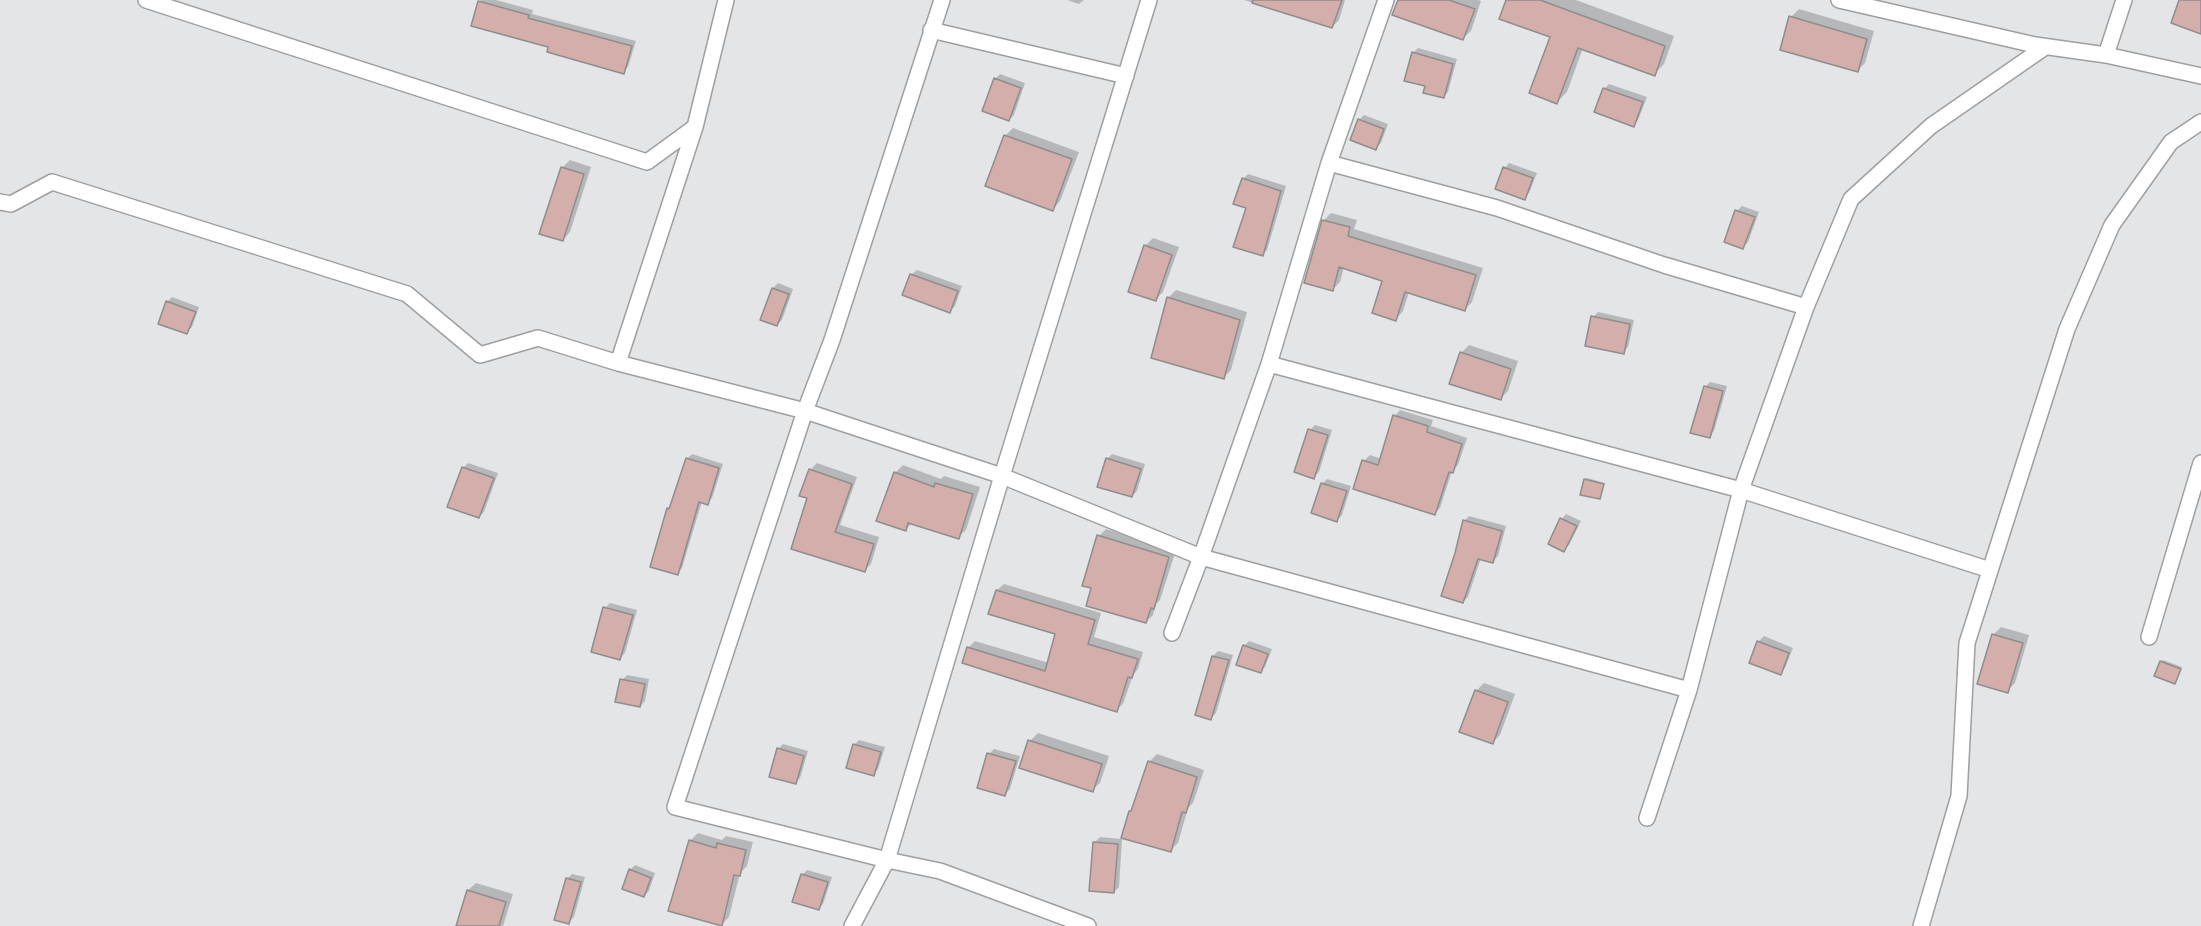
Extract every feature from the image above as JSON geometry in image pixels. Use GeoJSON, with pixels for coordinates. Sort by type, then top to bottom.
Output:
{"type":"FeatureCollection","features":[{"type":"Feature","properties":{"kind":"street"},"geometry":{"type":"LineString","coordinates":[[146,0],[647,162],[695,127]]}},
{"type":"Feature","properties":{"kind":"street"},"geometry":{"type":"LineString","coordinates":[[618,363],[695,127],[726,0]]}},
{"type":"Feature","properties":{"kind":"street"},"geometry":{"type":"LineString","coordinates":[[942,0],[832,340],[805,411],[675,807],[940,871],[1088,926]]}},
{"type":"Feature","properties":{"kind":"street"},"geometry":{"type":"LineString","coordinates":[[852,926],[887,860],[1002,476],[1149,0]]}},
{"type":"Feature","properties":{"kind":"street"},"geometry":{"type":"LineString","coordinates":[[1172,633],[1269,364],[1329,163],[1386,0]]}},
{"type":"Feature","properties":{"kind":"street"},"geometry":{"type":"LineString","coordinates":[[1839,0],[2045,47],[2106,55],[2201,76]]}},
{"type":"Feature","properties":{"kind":"street"},"geometry":{"type":"LineString","coordinates":[[2106,55],[2124,0]]}},
{"type":"Feature","properties":{"kind":"street"},"geometry":{"type":"LineString","coordinates":[[931,30],[1126,76]]}},
{"type":"Feature","properties":{"kind":"street"},"geometry":{"type":"LineString","coordinates":[[1647,818],[1689,690],[1741,489],[1806,307],[1851,199],[1931,126],[2045,47]]}},
{"type":"Feature","properties":{"kind":"street"},"geometry":{"type":"LineString","coordinates":[[1921,926],[1959,796],[1967,643],[2067,329],[2112,225],[2171,142],[2201,122]]}},
{"type":"Feature","properties":{"kind":"street"},"geometry":{"type":"LineString","coordinates":[[1329,163],[1497,208],[1664,265],[1806,307]]}},
{"type":"Feature","properties":{"kind":"street"},"geometry":{"type":"LineString","coordinates":[[0,202],[11,204],[52,182],[406,294],[480,355],[538,338],[618,363],[805,411],[1002,476],[1201,557],[1689,690]]}},
{"type":"Feature","properties":{"kind":"street"},"geometry":{"type":"LineString","coordinates":[[1269,364],[1741,489],[1990,570]]}},
{"type":"Feature","properties":{"kind":"street"},"geometry":{"type":"LineString","coordinates":[[2149,637],[2201,463]]}},
{"type":"Feature","properties":{"kind":"building"},"geometry":{"type":"Polygon","coordinates":[[[1253,0],[1342,0],[1332,28],[1252,3],[1253,0]]]}},
{"type":"Feature","properties":{"kind":"building"},"geometry":{"type":"Polygon","coordinates":[[[1398,0],[1449,0],[1475,9],[1463,40],[1392,15],[1398,0]]]}},
{"type":"Feature","properties":{"kind":"building"},"geometry":{"type":"Polygon","coordinates":[[[1506,0],[1540,0],[1665,46],[1655,76],[1578,48],[1557,104],[1529,93],[1550,37],[1499,19],[1506,0]]]}},
{"type":"Feature","properties":{"kind":"building"},"geometry":{"type":"Polygon","coordinates":[[[2179,0],[2201,0],[2201,34],[2171,23],[2179,0]]]}},
{"type":"Feature","properties":{"kind":"building"},"geometry":{"type":"Polygon","coordinates":[[[478,1],[529,15],[528,18],[632,46],[624,74],[547,52],[548,47],[471,26],[478,1]]]}},
{"type":"Feature","properties":{"kind":"building"},"geometry":{"type":"Polygon","coordinates":[[[1789,16],[1867,39],[1858,72],[1780,50],[1789,16]]]}},
{"type":"Feature","properties":{"kind":"building"},"geometry":{"type":"Polygon","coordinates":[[[1412,52],[1453,64],[1444,98],[1423,93],[1425,86],[1404,81],[1412,52]]]}},
{"type":"Feature","properties":{"kind":"building"},"geometry":{"type":"Polygon","coordinates":[[[994,78],[1021,88],[1009,121],[982,111],[994,78]]]}},
{"type":"Feature","properties":{"kind":"building"},"geometry":{"type":"Polygon","coordinates":[[[1603,88],[1643,102],[1634,127],[1594,112],[1603,88]]]}},
{"type":"Feature","properties":{"kind":"building"},"geometry":{"type":"Polygon","coordinates":[[[1358,119],[1384,129],[1376,150],[1350,140],[1358,119]]]}},
{"type":"Feature","properties":{"kind":"building"},"geometry":{"type":"Polygon","coordinates":[[[1004,135],[1072,159],[1053,211],[985,186],[1004,135]]]}},
{"type":"Feature","properties":{"kind":"building"},"geometry":{"type":"Polygon","coordinates":[[[561,167],[584,174],[563,241],[539,234],[561,167]]]}},
{"type":"Feature","properties":{"kind":"building"},"geometry":{"type":"Polygon","coordinates":[[[1503,167],[1533,178],[1525,200],[1495,189],[1503,167]]]}},
{"type":"Feature","properties":{"kind":"building"},"geometry":{"type":"Polygon","coordinates":[[[1242,178],[1281,191],[1263,256],[1233,247],[1246,208],[1233,204],[1242,178]]]}},
{"type":"Feature","properties":{"kind":"building"},"geometry":{"type":"Polygon","coordinates":[[[1735,210],[1755,217],[1743,249],[1724,242],[1735,210]]]}},
{"type":"Feature","properties":{"kind":"building"},"geometry":{"type":"Polygon","coordinates":[[[1322,220],[1350,227],[1348,236],[1476,275],[1465,311],[1405,292],[1396,321],[1372,313],[1382,281],[1339,267],[1333,291],[1304,283],[1322,220]]]}},
{"type":"Feature","properties":{"kind":"building"},"geometry":{"type":"Polygon","coordinates":[[[1144,245],[1172,255],[1156,301],[1128,292],[1144,245]]]}},
{"type":"Feature","properties":{"kind":"building"},"geometry":{"type":"Polygon","coordinates":[[[910,274],[958,291],[950,313],[902,295],[910,274]]]}},
{"type":"Feature","properties":{"kind":"building"},"geometry":{"type":"Polygon","coordinates":[[[772,288],[789,294],[777,326],[760,320],[772,288]]]}},
{"type":"Feature","properties":{"kind":"building"},"geometry":{"type":"Polygon","coordinates":[[[1167,297],[1240,320],[1224,379],[1151,358],[1167,297]]]}},
{"type":"Feature","properties":{"kind":"building"},"geometry":{"type":"Polygon","coordinates":[[[166,301],[196,312],[187,334],[158,324],[166,301]]]}},
{"type":"Feature","properties":{"kind":"building"},"geometry":{"type":"Polygon","coordinates":[[[1591,316],[1630,324],[1624,354],[1585,346],[1591,316]]]}},
{"type":"Feature","properties":{"kind":"building"},"geometry":{"type":"Polygon","coordinates":[[[1460,352],[1511,369],[1501,400],[1449,384],[1460,352]]]}},
{"type":"Feature","properties":{"kind":"building"},"geometry":{"type":"Polygon","coordinates":[[[1704,386],[1723,391],[1710,438],[1690,433],[1704,386]]]}},
{"type":"Feature","properties":{"kind":"building"},"geometry":{"type":"Polygon","coordinates":[[[1393,415],[1428,426],[1427,432],[1462,444],[1453,473],[1449,472],[1435,515],[1353,489],[1362,460],[1378,465],[1393,415]]]}},
{"type":"Feature","properties":{"kind":"building"},"geometry":{"type":"Polygon","coordinates":[[[1308,429],[1328,435],[1314,479],[1294,472],[1308,429]]]}},
{"type":"Feature","properties":{"kind":"building"},"geometry":{"type":"Polygon","coordinates":[[[686,458],[719,468],[708,505],[699,502],[678,575],[650,567],[667,508],[669,509],[686,458]]]}},
{"type":"Feature","properties":{"kind":"building"},"geometry":{"type":"Polygon","coordinates":[[[1106,458],[1141,469],[1132,497],[1097,487],[1106,458]]]}},
{"type":"Feature","properties":{"kind":"building"},"geometry":{"type":"Polygon","coordinates":[[[462,467],[494,478],[479,518],[447,507],[462,467]]]}},
{"type":"Feature","properties":{"kind":"building"},"geometry":{"type":"Polygon","coordinates":[[[809,469],[852,484],[835,532],[874,544],[865,572],[791,549],[807,498],[799,496],[809,469]]]}},
{"type":"Feature","properties":{"kind":"building"},"geometry":{"type":"Polygon","coordinates":[[[894,472],[934,487],[935,483],[973,494],[959,539],[908,523],[906,531],[876,521],[894,472]]]}},
{"type":"Feature","properties":{"kind":"building"},"geometry":{"type":"Polygon","coordinates":[[[1584,479],[1604,484],[1600,499],[1580,495],[1584,479]]]}},
{"type":"Feature","properties":{"kind":"building"},"geometry":{"type":"Polygon","coordinates":[[[1321,483],[1347,491],[1337,522],[1311,513],[1321,483]]]}},
{"type":"Feature","properties":{"kind":"building"},"geometry":{"type":"Polygon","coordinates":[[[1560,518],[1577,526],[1564,552],[1548,544],[1560,518]]]}},
{"type":"Feature","properties":{"kind":"building"},"geometry":{"type":"Polygon","coordinates":[[[1463,520],[1502,531],[1493,563],[1478,559],[1463,603],[1441,596],[1463,520]]]}},
{"type":"Feature","properties":{"kind":"building"},"geometry":{"type":"Polygon","coordinates":[[[1097,535],[1169,557],[1154,609],[1151,608],[1146,623],[1086,606],[1091,588],[1082,586],[1097,535]]]}},
{"type":"Feature","properties":{"kind":"building"},"geometry":{"type":"Polygon","coordinates":[[[996,590],[1095,620],[1088,644],[1138,659],[1132,678],[1128,677],[1117,712],[962,663],[967,647],[1045,671],[1055,634],[988,614],[996,590]]]}},
{"type":"Feature","properties":{"kind":"building"},"geometry":{"type":"Polygon","coordinates":[[[603,607],[633,615],[620,660],[591,652],[603,607]]]}},
{"type":"Feature","properties":{"kind":"building"},"geometry":{"type":"Polygon","coordinates":[[[1992,634],[2023,643],[2008,693],[1977,684],[1992,634]]]}},
{"type":"Feature","properties":{"kind":"building"},"geometry":{"type":"Polygon","coordinates":[[[1757,641],[1789,653],[1781,675],[1749,663],[1757,641]]]}},
{"type":"Feature","properties":{"kind":"building"},"geometry":{"type":"Polygon","coordinates":[[[1243,645],[1268,654],[1261,673],[1236,665],[1243,645]]]}},
{"type":"Feature","properties":{"kind":"building"},"geometry":{"type":"Polygon","coordinates":[[[1212,656],[1229,660],[1211,720],[1195,715],[1212,656]]]}},
{"type":"Feature","properties":{"kind":"building"},"geometry":{"type":"Polygon","coordinates":[[[2160,661],[2181,669],[2175,684],[2154,676],[2160,661]]]}},
{"type":"Feature","properties":{"kind":"building"},"geometry":{"type":"Polygon","coordinates":[[[620,679],[645,684],[640,707],[615,702],[620,679]]]}},
{"type":"Feature","properties":{"kind":"building"},"geometry":{"type":"Polygon","coordinates":[[[1475,690],[1508,702],[1493,744],[1459,732],[1475,690]]]}},
{"type":"Feature","properties":{"kind":"building"},"geometry":{"type":"Polygon","coordinates":[[[1028,740],[1102,764],[1093,792],[1019,768],[1028,740]]]}},
{"type":"Feature","properties":{"kind":"building"},"geometry":{"type":"Polygon","coordinates":[[[853,744],[881,752],[874,776],[846,768],[853,744]]]}},
{"type":"Feature","properties":{"kind":"building"},"geometry":{"type":"Polygon","coordinates":[[[777,748],[804,756],[796,784],[769,777],[777,748]]]}},
{"type":"Feature","properties":{"kind":"building"},"geometry":{"type":"Polygon","coordinates":[[[987,753],[1016,761],[1005,796],[977,788],[987,753]]]}},
{"type":"Feature","properties":{"kind":"building"},"geometry":{"type":"Polygon","coordinates":[[[1148,761],[1197,777],[1186,813],[1182,812],[1171,852],[1121,838],[1148,761]]]}},
{"type":"Feature","properties":{"kind":"building"},"geometry":{"type":"Polygon","coordinates":[[[689,840],[716,848],[717,843],[746,850],[740,876],[734,875],[722,926],[668,911],[689,840]]]}},
{"type":"Feature","properties":{"kind":"building"},"geometry":{"type":"Polygon","coordinates":[[[1093,842],[1118,844],[1114,893],[1089,891],[1093,842]]]}},
{"type":"Feature","properties":{"kind":"building"},"geometry":{"type":"Polygon","coordinates":[[[629,869],[651,878],[644,897],[622,889],[629,869]]]}},
{"type":"Feature","properties":{"kind":"building"},"geometry":{"type":"Polygon","coordinates":[[[801,874],[828,882],[819,910],[792,902],[801,874]]]}},
{"type":"Feature","properties":{"kind":"building"},"geometry":{"type":"Polygon","coordinates":[[[566,878],[581,882],[569,924],[554,920],[566,878]]]}},
{"type":"Feature","properties":{"kind":"building"},"geometry":{"type":"Polygon","coordinates":[[[467,890],[506,902],[499,926],[456,926],[467,890]]]}}]}
